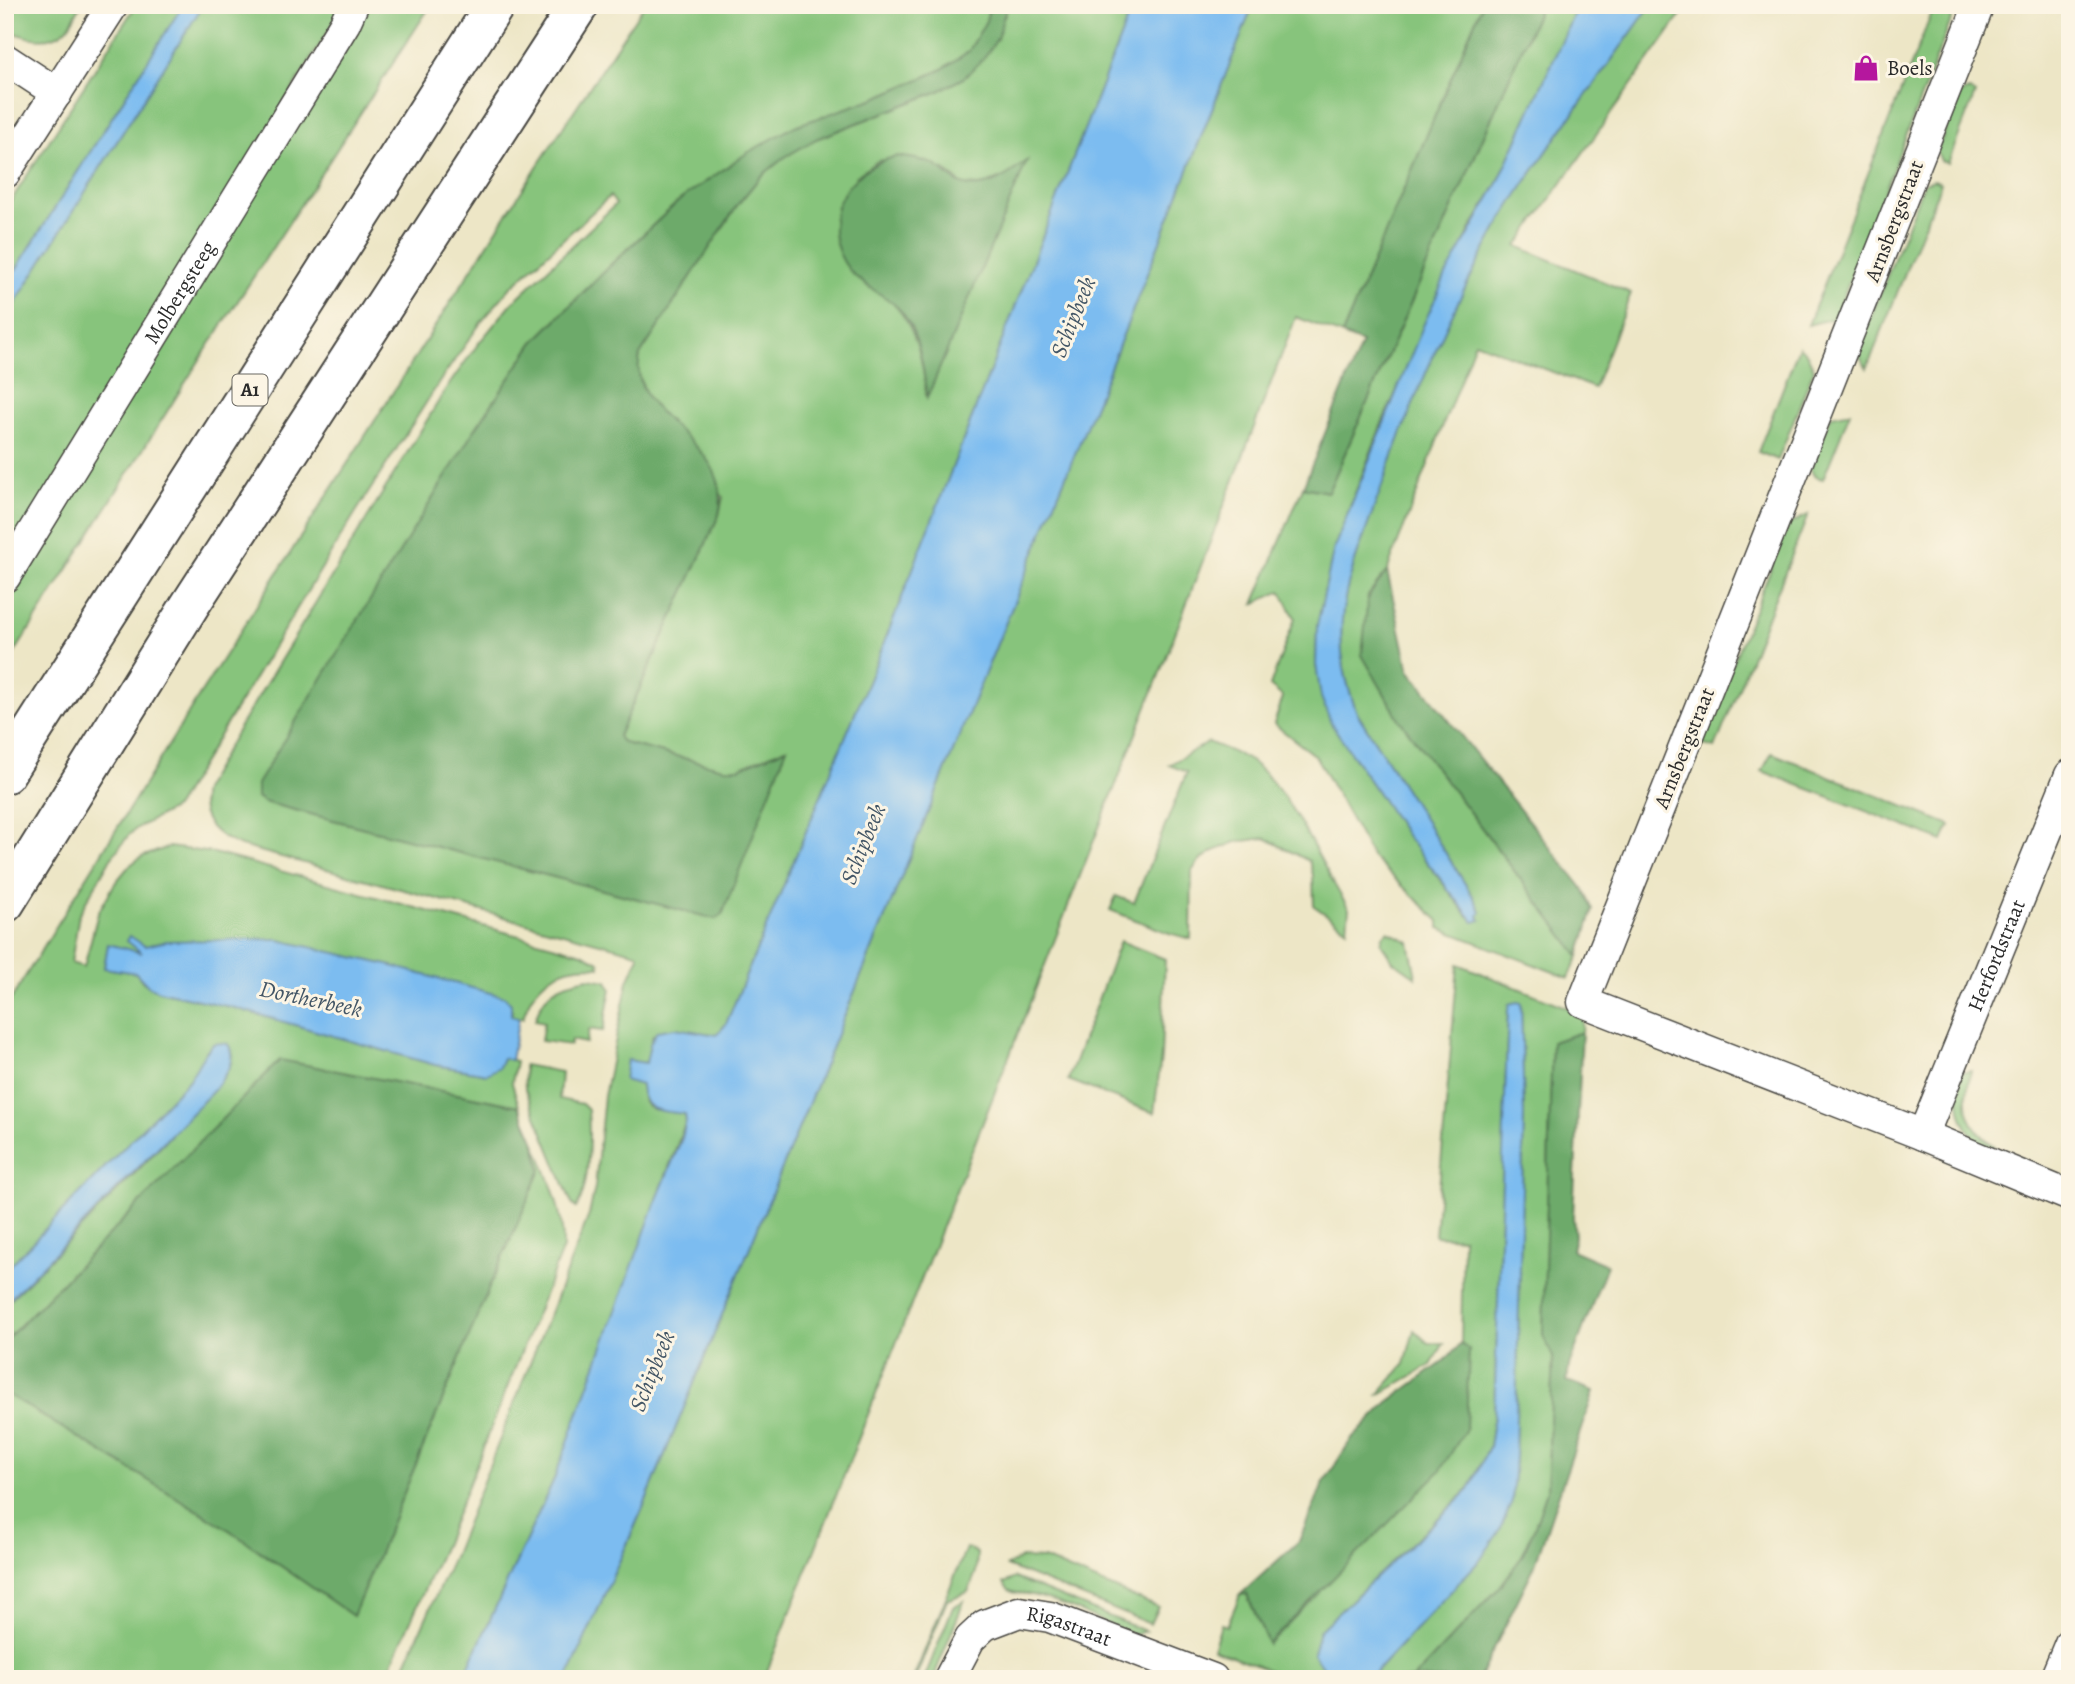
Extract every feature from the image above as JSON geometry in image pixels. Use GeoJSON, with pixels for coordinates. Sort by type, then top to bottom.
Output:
{"type":"FeatureCollection","features":[{"type":"Feature","properties":{"kind":"highway","name":"A1"},"geometry":{"type":"LineString","coordinates":[[5,774],[495,5]]}},
{"type":"Feature","properties":{"kind":"highway"},"geometry":{"type":"LineString","coordinates":[[5,903],[190,606],[579,5]]}},
{"type":"Feature","properties":{"kind":"street"},"geometry":{"type":"LineString","coordinates":[[5,173],[113,5]]}},
{"type":"Feature","properties":{"kind":"street","name":"Molbergsteeg"},"geometry":{"type":"LineString","coordinates":[[5,577],[345,23],[353,5]]}},
{"type":"Feature","properties":{"kind":"street","name":"Arnsbergstraat"},"geometry":{"type":"LineString","coordinates":[[1979,5],[1583,1002],[1923,1135],[2070,1196]]}},
{"type":"Feature","properties":{"kind":"street"},"geometry":{"type":"LineString","coordinates":[[5,59],[57,93]]}},
{"type":"Feature","properties":{"kind":"street","name":"Herfordstraat"},"geometry":{"type":"LineString","coordinates":[[1923,1135],[2070,775]]}},
{"type":"Feature","properties":{"kind":"street","name":"Rigastraat"},"geometry":{"type":"LineString","coordinates":[[948,1679],[960,1654],[977,1632],[995,1620],[1019,1612],[1050,1617],[1213,1679]]}},
{"type":"Feature","properties":{"kind":"street"},"geometry":{"type":"LineString","coordinates":[[2056,1679],[2070,1643]]}},
{"type":"Feature","properties":{"kind":"green space"},"geometry":{"type":"Polygon","coordinates":[[[5,5],[81,5],[65,30],[59,35],[43,39],[19,35],[5,28],[5,5]]]}},
{"type":"Feature","properties":{"kind":"green space"},"geometry":{"type":"Polygon","coordinates":[[[136,5],[183,5],[5,287],[5,210],[136,5]]]}},
{"type":"Feature","properties":{"kind":"green space"},"geometry":{"type":"Polygon","coordinates":[[[203,5],[344,5],[5,562],[5,319],[203,5]]]}},
{"type":"Feature","properties":{"kind":"green space"},"geometry":{"type":"Polygon","coordinates":[[[359,5],[431,5],[204,353],[5,668],[5,592],[359,5]]]}},
{"type":"Feature","properties":{"kind":"green space"},"geometry":{"type":"Polygon","coordinates":[[[644,5],[990,5],[986,21],[969,51],[941,70],[878,97],[681,199],[610,265],[534,342],[472,434],[257,797],[264,802],[715,919],[722,915],[785,748],[739,768],[723,768],[628,744],[618,736],[719,515],[723,497],[648,399],[637,370],[640,355],[738,204],[760,177],[785,157],[816,139],[937,92],[965,77],[1005,15],[1007,5],[1133,5],[877,661],[726,1024],[717,1035],[675,1028],[653,1035],[646,1063],[627,1061],[641,1085],[644,1103],[652,1109],[685,1114],[686,1121],[555,1477],[463,1679],[399,1679],[453,1557],[589,1215],[595,1187],[604,1096],[628,981],[639,956],[637,953],[241,846],[223,837],[210,826],[203,810],[203,790],[446,389],[512,303],[616,204],[610,196],[510,288],[482,321],[356,512],[175,808],[137,828],[111,858],[79,914],[71,963],[84,967],[98,913],[115,883],[129,866],[141,857],[169,847],[214,853],[582,953],[599,962],[600,967],[573,968],[551,977],[541,984],[534,994],[523,1018],[511,1016],[512,1011],[275,939],[158,943],[145,946],[142,953],[108,945],[104,968],[136,973],[143,982],[159,991],[235,1008],[435,1065],[487,1074],[503,1058],[516,1061],[512,1083],[519,1106],[280,1060],[5,1341],[5,1305],[141,1167],[224,1077],[231,1063],[232,1051],[206,1051],[187,1082],[5,1271],[5,1009],[199,696],[540,162],[644,5]],[[879,160],[855,177],[894,304],[908,324],[918,347],[926,396],[1026,162],[1009,175],[981,186],[963,185],[945,170],[879,160]]]}},
{"type":"Feature","properties":{"kind":"green space"},"geometry":{"type":"Polygon","coordinates":[[[990,5],[1007,5],[997,39],[983,59],[965,77],[937,92],[816,139],[785,157],[760,177],[738,204],[640,355],[640,378],[648,398],[698,448],[712,467],[720,489],[719,515],[618,736],[628,744],[723,768],[739,768],[787,748],[722,915],[715,919],[264,802],[257,797],[257,784],[472,434],[534,342],[681,199],[747,153],[795,126],[878,97],[941,70],[969,51],[986,21],[990,5]]]}},
{"type":"Feature","properties":{"kind":"green space"},"geometry":{"type":"Polygon","coordinates":[[[1253,5],[1482,5],[1342,335],[1296,317],[1170,647],[764,1679],[567,1679],[642,1510],[1104,383],[1253,5]]]}},
{"type":"Feature","properties":{"kind":"green space"},"geometry":{"type":"Polygon","coordinates":[[[1482,5],[1541,5],[1328,492],[1303,487],[1362,343],[1342,335],[1482,5]]]}},
{"type":"Feature","properties":{"kind":"green space"},"geometry":{"type":"Polygon","coordinates":[[[1541,5],[1578,5],[1497,185],[1469,232],[1383,421],[1334,548],[1317,626],[1316,666],[1331,723],[1406,835],[1468,916],[1480,919],[1474,898],[1357,713],[1342,656],[1341,632],[1346,591],[1388,468],[1420,386],[1456,305],[1497,228],[1552,144],[1651,5],[1688,5],[1517,246],[1631,293],[1594,388],[1475,342],[1387,571],[1367,597],[1399,719],[1579,956],[1569,978],[1439,928],[1439,921],[1372,857],[1316,757],[1274,724],[1283,697],[1270,686],[1295,618],[1281,591],[1254,604],[1303,487],[1328,492],[1541,5]]]}},
{"type":"Feature","properties":{"kind":"green space"},"geometry":{"type":"Polygon","coordinates":[[[1935,5],[1957,5],[1835,318],[1808,325],[1935,5]]]}},
{"type":"Feature","properties":{"kind":"green space"},"geometry":{"type":"Polygon","coordinates":[[[1969,90],[1975,94],[1948,163],[1941,161],[1937,151],[1960,94],[1969,90]]]}},
{"type":"Feature","properties":{"kind":"green space"},"geometry":{"type":"Polygon","coordinates":[[[898,156],[935,165],[958,182],[971,186],[997,181],[1027,161],[927,398],[920,355],[914,334],[904,315],[899,308],[850,271],[839,253],[834,235],[840,200],[849,185],[879,162],[898,156]]]}},
{"type":"Feature","properties":{"kind":"green space"},"geometry":{"type":"Polygon","coordinates":[[[1934,180],[1941,183],[1867,368],[1857,352],[1924,183],[1934,180]]]}},
{"type":"Feature","properties":{"kind":"green space"},"geometry":{"type":"Polygon","coordinates":[[[1799,347],[1807,354],[1814,369],[1778,460],[1758,452],[1799,347]]]}},
{"type":"Feature","properties":{"kind":"green space"},"geometry":{"type":"Polygon","coordinates":[[[1850,412],[1823,479],[1815,477],[1810,469],[1831,416],[1850,412]]]}},
{"type":"Feature","properties":{"kind":"green space"},"geometry":{"type":"Polygon","coordinates":[[[1808,515],[1715,748],[1700,744],[1789,524],[1808,515]]]}},
{"type":"Feature","properties":{"kind":"green space"},"geometry":{"type":"Polygon","coordinates":[[[1387,571],[1409,670],[1583,889],[1593,910],[1579,956],[1399,719],[1362,655],[1368,597],[1387,571]]]}},
{"type":"Feature","properties":{"kind":"green space"},"geometry":{"type":"Polygon","coordinates":[[[1208,742],[1253,763],[1281,792],[1349,909],[1347,929],[1314,906],[1313,875],[1309,861],[1265,838],[1236,842],[1199,861],[1192,871],[1191,939],[1110,910],[1116,896],[1134,903],[1187,772],[1169,765],[1208,742]]]}},
{"type":"Feature","properties":{"kind":"green space"},"geometry":{"type":"Polygon","coordinates":[[[1772,753],[1950,825],[1943,841],[1762,771],[1772,753]]]}},
{"type":"Feature","properties":{"kind":"green space"},"geometry":{"type":"Polygon","coordinates":[[[1388,931],[1409,942],[1416,977],[1393,961],[1381,943],[1388,931]]]}},
{"type":"Feature","properties":{"kind":"green space"},"geometry":{"type":"Polygon","coordinates":[[[1120,941],[1165,959],[1161,1057],[1154,1113],[1068,1080],[1120,941]]]}},
{"type":"Feature","properties":{"kind":"green space"},"geometry":{"type":"Polygon","coordinates":[[[1458,964],[1583,1014],[1582,1032],[1552,1042],[1543,1334],[1553,1357],[1547,1491],[1521,1558],[1499,1588],[1413,1679],[1369,1679],[1481,1559],[1512,1501],[1524,1115],[1521,1003],[1509,1004],[1508,1009],[1494,1416],[1489,1447],[1469,1489],[1319,1631],[1324,1672],[1338,1679],[1292,1679],[1213,1649],[1221,1624],[1227,1626],[1240,1595],[1246,1593],[1268,1643],[1469,1351],[1461,1344],[1463,1238],[1435,1236],[1458,964]]]}},
{"type":"Feature","properties":{"kind":"green space"},"geometry":{"type":"Polygon","coordinates":[[[589,978],[607,981],[611,989],[603,1031],[589,1029],[586,1043],[571,1040],[570,1045],[541,1041],[544,1022],[535,1020],[543,1001],[554,990],[569,982],[589,978]]]}},
{"type":"Feature","properties":{"kind":"green space"},"geometry":{"type":"Polygon","coordinates":[[[1582,1032],[1573,1217],[1575,1236],[1572,1250],[1607,1265],[1569,1366],[1567,1381],[1594,1391],[1534,1567],[1479,1679],[1413,1679],[1499,1588],[1521,1558],[1547,1491],[1553,1357],[1543,1335],[1552,1042],[1582,1032]]]}},
{"type":"Feature","properties":{"kind":"green space"},"geometry":{"type":"Polygon","coordinates":[[[280,1060],[519,1106],[534,1140],[541,1170],[488,1290],[353,1616],[225,1527],[5,1393],[5,1341],[280,1060]]]}},
{"type":"Feature","properties":{"kind":"green space"},"geometry":{"type":"Polygon","coordinates":[[[524,1065],[561,1072],[559,1099],[582,1104],[588,1110],[589,1147],[586,1175],[581,1199],[576,1208],[572,1204],[525,1089],[524,1065]]]}},
{"type":"Feature","properties":{"kind":"green space"},"geometry":{"type":"Polygon","coordinates":[[[1971,1070],[1967,1093],[1968,1112],[1977,1129],[1994,1146],[1991,1152],[1972,1135],[1959,1107],[1962,1072],[1971,1070]]]}},
{"type":"Feature","properties":{"kind":"green space"},"geometry":{"type":"Polygon","coordinates":[[[534,1140],[558,1207],[563,1248],[445,1543],[385,1679],[371,1672],[367,1679],[230,1679],[224,1676],[222,1679],[5,1679],[5,1393],[225,1527],[353,1616],[488,1290],[541,1170],[534,1140]]]}},
{"type":"Feature","properties":{"kind":"green space"},"geometry":{"type":"Polygon","coordinates":[[[1414,1330],[1428,1343],[1444,1343],[1431,1365],[1377,1396],[1405,1364],[1414,1330]]]}},
{"type":"Feature","properties":{"kind":"green space"},"geometry":{"type":"Polygon","coordinates":[[[1461,1344],[1469,1350],[1466,1429],[1440,1471],[1268,1644],[1247,1594],[1240,1595],[1299,1541],[1324,1482],[1351,1440],[1388,1402],[1443,1362],[1461,1344]]]}},
{"type":"Feature","properties":{"kind":"green space"},"geometry":{"type":"Polygon","coordinates":[[[966,1548],[977,1553],[976,1572],[968,1592],[947,1600],[913,1679],[966,1548]]]}},
{"type":"Feature","properties":{"kind":"green space"},"geometry":{"type":"Polygon","coordinates":[[[1021,1558],[1044,1559],[1158,1607],[1150,1624],[1007,1566],[1021,1558]]]}},
{"type":"Feature","properties":{"kind":"green space"},"geometry":{"type":"Polygon","coordinates":[[[1015,1578],[1145,1631],[1135,1635],[1058,1603],[1012,1592],[1004,1583],[1015,1578]]]}},
{"type":"Feature","properties":{"kind":"green space"},"geometry":{"type":"Polygon","coordinates":[[[964,1601],[933,1679],[924,1679],[953,1607],[964,1601]]]}},
{"type":"Feature","properties":{"kind":"water"},"geometry":{"type":"Polygon","coordinates":[[[183,5],[203,5],[5,319],[5,287],[183,5]]]}},
{"type":"Feature","properties":{"kind":"water","name":"Schipbeek"},"geometry":{"type":"Polygon","coordinates":[[[1133,5],[1253,5],[1104,383],[642,1510],[567,1679],[463,1679],[555,1477],[655,1204],[682,1138],[685,1114],[661,1111],[649,1106],[642,1095],[641,1085],[624,1080],[627,1060],[646,1063],[650,1044],[657,1031],[675,1028],[717,1035],[726,1024],[877,661],[1133,5]]]}},
{"type":"Feature","properties":{"kind":"water"},"geometry":{"type":"Polygon","coordinates":[[[1578,5],[1651,5],[1520,191],[1456,305],[1388,468],[1354,563],[1342,620],[1344,667],[1357,713],[1474,898],[1481,912],[1481,920],[1474,922],[1406,835],[1331,723],[1321,697],[1316,665],[1317,626],[1334,548],[1423,326],[1445,277],[1497,185],[1578,5]]]}},
{"type":"Feature","properties":{"kind":"water","name":"Dortherbeek"},"geometry":{"type":"Polygon","coordinates":[[[130,936],[145,946],[167,941],[275,939],[392,966],[505,997],[511,1004],[511,1016],[519,1018],[511,1060],[503,1058],[499,1067],[487,1074],[435,1065],[235,1008],[159,991],[148,986],[136,973],[104,968],[108,944],[142,953],[127,941],[130,936]]]}},
{"type":"Feature","properties":{"kind":"water"},"geometry":{"type":"Polygon","coordinates":[[[1521,1003],[1524,1115],[1512,1501],[1500,1530],[1481,1559],[1369,1679],[1342,1679],[1325,1670],[1313,1653],[1319,1631],[1469,1490],[1489,1447],[1494,1416],[1508,1009],[1509,1004],[1521,1003]]]}},
{"type":"Feature","properties":{"kind":"water"},"geometry":{"type":"Polygon","coordinates":[[[215,1043],[228,1044],[231,1062],[214,1090],[5,1304],[5,1271],[187,1082],[215,1043]]]}},
{"type":"Feature","properties":{"kind":"place","name":"Boels"},"geometry":{"type":"Point","coordinates":[1866,68]}}]}
